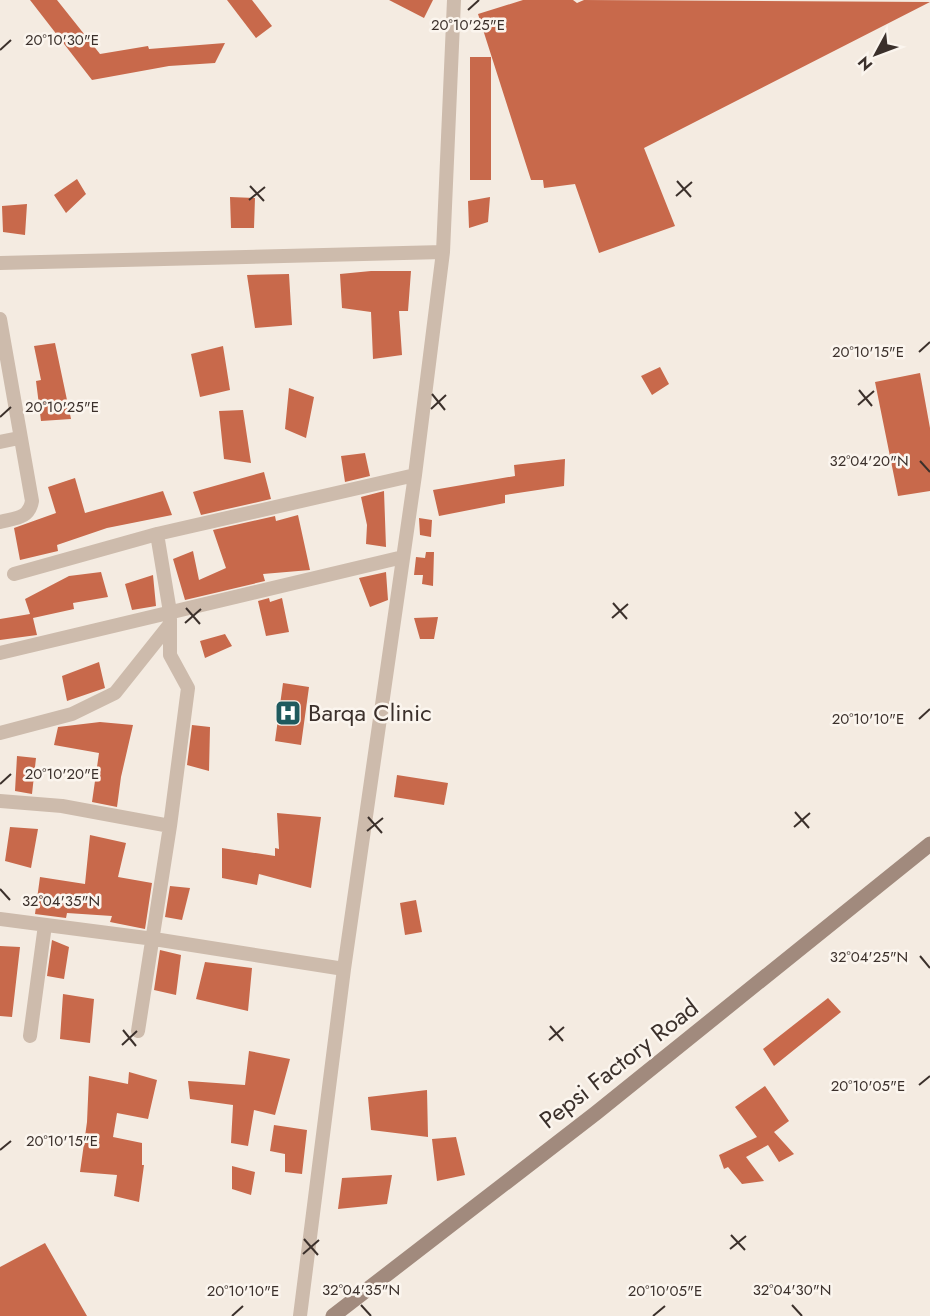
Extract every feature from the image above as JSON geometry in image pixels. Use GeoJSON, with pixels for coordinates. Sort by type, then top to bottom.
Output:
{"type":"FeatureCollection","features":[{"type":"Feature","properties":{"kind":"main road","name":"Pepsi Factory Road"},"geometry":{"type":"LineString","coordinates":[[333,1316],[596,1113],[930,844]]}},
{"type":"Feature","properties":{"kind":"street"},"geometry":{"type":"LineString","coordinates":[[300,1316],[344,969],[415,475],[443,252],[454,0]]}},
{"type":"Feature","properties":{"kind":"street"},"geometry":{"type":"LineString","coordinates":[[0,263],[443,252]]}},
{"type":"Feature","properties":{"kind":"street"},"geometry":{"type":"LineString","coordinates":[[0,319],[19,438],[32,501],[30,510],[24,516],[0,522]]}},
{"type":"Feature","properties":{"kind":"street"},"geometry":{"type":"LineString","coordinates":[[0,442],[19,438]]}},
{"type":"Feature","properties":{"kind":"street"},"geometry":{"type":"LineString","coordinates":[[14,574],[157,534],[415,475]]}},
{"type":"Feature","properties":{"kind":"street"},"geometry":{"type":"LineString","coordinates":[[138,1031],[154,939],[188,688],[172,663],[170,618],[157,534]]}},
{"type":"Feature","properties":{"kind":"street"},"geometry":{"type":"LineString","coordinates":[[0,653],[170,618],[403,557]]}},
{"type":"Feature","properties":{"kind":"street"},"geometry":{"type":"LineString","coordinates":[[0,733],[72,714],[115,693],[170,618]]}},
{"type":"Feature","properties":{"kind":"street"},"geometry":{"type":"LineString","coordinates":[[0,801],[62,806],[170,826]]}},
{"type":"Feature","properties":{"kind":"street"},"geometry":{"type":"LineString","coordinates":[[0,920],[154,939],[344,969]]}},
{"type":"Feature","properties":{"kind":"street"},"geometry":{"type":"LineString","coordinates":[[30,1035],[45,925]]}},
{"type":"Feature","properties":{"kind":"building"},"geometry":{"type":"Polygon","coordinates":[[[30,0],[57,0],[100,54],[148,46],[149,49],[225,43],[215,63],[169,66],[92,80],[30,0]]]}},
{"type":"Feature","properties":{"kind":"building"},"geometry":{"type":"Polygon","coordinates":[[[227,0],[252,0],[272,26],[256,38],[227,0]]]}},
{"type":"Feature","properties":{"kind":"building"},"geometry":{"type":"Polygon","coordinates":[[[389,0],[433,0],[424,18],[389,0]]]}},
{"type":"Feature","properties":{"kind":"building"},"geometry":{"type":"Polygon","coordinates":[[[523,0],[573,0],[577,3],[584,0],[930,2],[644,148],[675,226],[599,253],[575,184],[544,188],[543,180],[531,180],[478,14],[523,0]]]}},
{"type":"Feature","properties":{"kind":"building"},"geometry":{"type":"Polygon","coordinates":[[[470,57],[491,57],[491,180],[470,180],[470,57]]]}},
{"type":"Feature","properties":{"kind":"building"},"geometry":{"type":"Polygon","coordinates":[[[77,179],[86,194],[66,213],[54,195],[77,179]]]}},
{"type":"Feature","properties":{"kind":"building"},"geometry":{"type":"Polygon","coordinates":[[[230,197],[255,198],[254,228],[231,228],[230,197]]]}},
{"type":"Feature","properties":{"kind":"building"},"geometry":{"type":"Polygon","coordinates":[[[490,197],[488,222],[469,228],[468,201],[490,197]]]}},
{"type":"Feature","properties":{"kind":"building"},"geometry":{"type":"Polygon","coordinates":[[[27,204],[25,235],[3,232],[2,206],[27,204]]]}},
{"type":"Feature","properties":{"kind":"building"},"geometry":{"type":"Polygon","coordinates":[[[411,271],[408,311],[399,311],[402,355],[373,359],[371,312],[342,308],[340,274],[411,271]]]}},
{"type":"Feature","properties":{"kind":"building"},"geometry":{"type":"Polygon","coordinates":[[[289,274],[292,325],[255,328],[247,275],[289,274]]]}},
{"type":"Feature","properties":{"kind":"building"},"geometry":{"type":"Polygon","coordinates":[[[55,343],[71,419],[41,421],[36,381],[41,380],[34,346],[55,343]]]}},
{"type":"Feature","properties":{"kind":"building"},"geometry":{"type":"Polygon","coordinates":[[[223,346],[230,390],[200,397],[191,354],[223,346]]]}},
{"type":"Feature","properties":{"kind":"building"},"geometry":{"type":"Polygon","coordinates":[[[660,367],[669,384],[652,395],[641,376],[660,367]]]}},
{"type":"Feature","properties":{"kind":"building"},"geometry":{"type":"Polygon","coordinates":[[[920,373],[930,428],[930,491],[898,496],[875,382],[920,373]]]}},
{"type":"Feature","properties":{"kind":"building"},"geometry":{"type":"Polygon","coordinates":[[[289,388],[314,397],[306,438],[285,429],[289,388]]]}},
{"type":"Feature","properties":{"kind":"building"},"geometry":{"type":"Polygon","coordinates":[[[243,410],[251,463],[224,459],[219,411],[243,410]]]}},
{"type":"Feature","properties":{"kind":"building"},"geometry":{"type":"Polygon","coordinates":[[[365,453],[370,476],[345,482],[341,456],[365,453]]]}},
{"type":"Feature","properties":{"kind":"building"},"geometry":{"type":"Polygon","coordinates":[[[565,459],[564,486],[505,495],[505,503],[439,516],[433,490],[515,476],[514,465],[565,459]]]}},
{"type":"Feature","properties":{"kind":"building"},"geometry":{"type":"Polygon","coordinates":[[[264,472],[271,499],[201,515],[193,492],[264,472]]]}},
{"type":"Feature","properties":{"kind":"building"},"geometry":{"type":"Polygon","coordinates":[[[75,478],[85,513],[163,491],[172,515],[107,528],[57,545],[58,551],[20,560],[14,528],[56,513],[48,487],[75,478]]]}},
{"type":"Feature","properties":{"kind":"building"},"geometry":{"type":"Polygon","coordinates":[[[384,491],[386,547],[366,544],[367,525],[361,497],[384,491]]]}},
{"type":"Feature","properties":{"kind":"building"},"geometry":{"type":"Polygon","coordinates":[[[298,515],[310,570],[263,574],[265,581],[185,600],[173,559],[193,551],[199,580],[226,568],[213,530],[275,516],[276,521],[298,515]]]}},
{"type":"Feature","properties":{"kind":"building"},"geometry":{"type":"Polygon","coordinates":[[[419,518],[432,520],[431,537],[420,535],[419,518]]]}},
{"type":"Feature","properties":{"kind":"building"},"geometry":{"type":"Polygon","coordinates":[[[426,552],[434,552],[433,586],[422,584],[423,575],[414,575],[416,557],[425,558],[426,552]]]}},
{"type":"Feature","properties":{"kind":"building"},"geometry":{"type":"Polygon","coordinates":[[[101,572],[108,597],[73,603],[74,609],[33,618],[37,635],[0,640],[0,619],[30,614],[25,599],[69,576],[101,572]]]}},
{"type":"Feature","properties":{"kind":"building"},"geometry":{"type":"Polygon","coordinates":[[[386,572],[388,600],[370,607],[359,578],[386,572]]]}},
{"type":"Feature","properties":{"kind":"building"},"geometry":{"type":"Polygon","coordinates":[[[153,575],[156,606],[132,610],[125,584],[153,575]]]}},
{"type":"Feature","properties":{"kind":"building"},"geometry":{"type":"Polygon","coordinates":[[[269,598],[270,602],[282,598],[289,632],[266,636],[258,601],[269,598]]]}},
{"type":"Feature","properties":{"kind":"building"},"geometry":{"type":"Polygon","coordinates":[[[438,617],[434,639],[420,639],[414,618],[438,617]]]}},
{"type":"Feature","properties":{"kind":"building"},"geometry":{"type":"Polygon","coordinates":[[[225,634],[232,646],[205,658],[200,641],[225,634]]]}},
{"type":"Feature","properties":{"kind":"building"},"geometry":{"type":"Polygon","coordinates":[[[99,662],[105,688],[67,701],[62,676],[99,662]]]}},
{"type":"Feature","properties":{"kind":"building"},"geometry":{"type":"Polygon","coordinates":[[[283,683],[309,687],[301,745],[275,741],[283,683]]]}},
{"type":"Feature","properties":{"kind":"building"},"geometry":{"type":"Polygon","coordinates":[[[100,722],[133,725],[121,777],[117,807],[92,802],[99,753],[54,745],[58,727],[100,722]]]}},
{"type":"Feature","properties":{"kind":"building"},"geometry":{"type":"Polygon","coordinates":[[[192,725],[210,727],[209,771],[187,765],[192,725]]]}},
{"type":"Feature","properties":{"kind":"building"},"geometry":{"type":"Polygon","coordinates":[[[17,756],[36,758],[32,794],[15,791],[17,756]]]}},
{"type":"Feature","properties":{"kind":"building"},"geometry":{"type":"Polygon","coordinates":[[[397,775],[448,783],[444,805],[394,797],[397,775]]]}},
{"type":"Feature","properties":{"kind":"building"},"geometry":{"type":"Polygon","coordinates":[[[277,813],[321,817],[311,888],[259,874],[257,885],[222,878],[222,848],[275,856],[275,848],[279,849],[277,813]]]}},
{"type":"Feature","properties":{"kind":"building"},"geometry":{"type":"Polygon","coordinates":[[[10,827],[38,829],[31,868],[5,861],[10,827]]]}},
{"type":"Feature","properties":{"kind":"building"},"geometry":{"type":"Polygon","coordinates":[[[90,835],[126,843],[118,877],[152,883],[145,929],[110,922],[112,916],[67,913],[66,918],[35,914],[40,877],[85,884],[90,835]]]}},
{"type":"Feature","properties":{"kind":"building"},"geometry":{"type":"Polygon","coordinates":[[[170,886],[190,888],[182,920],[165,917],[170,886]]]}},
{"type":"Feature","properties":{"kind":"building"},"geometry":{"type":"Polygon","coordinates":[[[416,900],[422,932],[405,935],[400,903],[416,900]]]}},
{"type":"Feature","properties":{"kind":"building"},"geometry":{"type":"Polygon","coordinates":[[[52,940],[69,947],[64,979],[47,976],[52,940]]]}},
{"type":"Feature","properties":{"kind":"building"},"geometry":{"type":"Polygon","coordinates":[[[0,946],[20,947],[12,1017],[0,1016],[0,946]]]}},
{"type":"Feature","properties":{"kind":"building"},"geometry":{"type":"Polygon","coordinates":[[[160,950],[181,955],[176,995],[154,990],[160,950]]]}},
{"type":"Feature","properties":{"kind":"building"},"geometry":{"type":"Polygon","coordinates":[[[205,962],[252,968],[248,1011],[196,999],[205,962]]]}},
{"type":"Feature","properties":{"kind":"building"},"geometry":{"type":"Polygon","coordinates":[[[63,994],[94,999],[90,1043],[60,1039],[63,994]]]}},
{"type":"Feature","properties":{"kind":"building"},"geometry":{"type":"Polygon","coordinates":[[[828,998],[841,1012],[774,1066],[763,1049],[828,998]]]}},
{"type":"Feature","properties":{"kind":"building"},"geometry":{"type":"Polygon","coordinates":[[[249,1051],[290,1059],[275,1115],[254,1110],[248,1146],[231,1143],[233,1105],[190,1099],[188,1081],[245,1085],[249,1051]]]}},
{"type":"Feature","properties":{"kind":"building"},"geometry":{"type":"Polygon","coordinates":[[[129,1072],[157,1080],[148,1119],[117,1113],[113,1137],[142,1143],[142,1165],[144,1165],[139,1202],[114,1196],[117,1175],[80,1172],[87,1122],[89,1076],[128,1084],[129,1072]]]}},
{"type":"Feature","properties":{"kind":"building"},"geometry":{"type":"Polygon","coordinates":[[[765,1086],[789,1121],[774,1132],[794,1154],[779,1162],[768,1145],[746,1157],[764,1181],[742,1184],[728,1167],[724,1169],[719,1155],[757,1137],[735,1107],[765,1086]]]}},
{"type":"Feature","properties":{"kind":"building"},"geometry":{"type":"Polygon","coordinates":[[[427,1090],[428,1137],[371,1130],[368,1097],[427,1090]]]}},
{"type":"Feature","properties":{"kind":"building"},"geometry":{"type":"Polygon","coordinates":[[[274,1125],[307,1130],[302,1174],[285,1172],[285,1154],[270,1151],[274,1125]]]}},
{"type":"Feature","properties":{"kind":"building"},"geometry":{"type":"Polygon","coordinates":[[[456,1137],[465,1175],[437,1181],[432,1139],[456,1137]]]}},
{"type":"Feature","properties":{"kind":"building"},"geometry":{"type":"Polygon","coordinates":[[[232,1166],[255,1172],[251,1195],[232,1189],[232,1166]]]}},
{"type":"Feature","properties":{"kind":"building"},"geometry":{"type":"Polygon","coordinates":[[[392,1175],[387,1204],[338,1209],[342,1178],[392,1175]]]}},
{"type":"Feature","properties":{"kind":"building"},"geometry":{"type":"Polygon","coordinates":[[[45,1243],[87,1316],[0,1316],[0,1267],[45,1243]]]}},
{"type":"Feature","properties":{"kind":"place","name":"Barqa Clinic"},"geometry":{"type":"Point","coordinates":[288,713]}}]}
